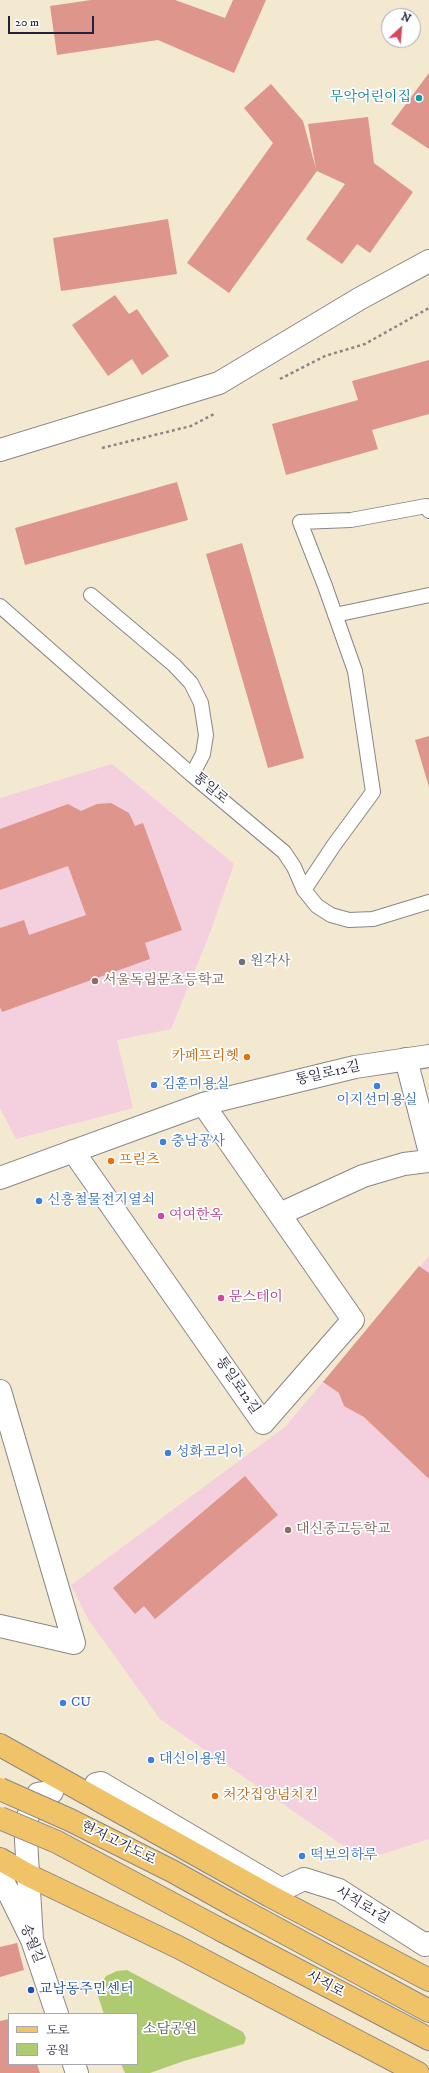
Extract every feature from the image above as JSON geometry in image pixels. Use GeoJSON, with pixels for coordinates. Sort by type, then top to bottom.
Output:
{"type":"FeatureCollection","features":[{"type":"Feature","properties":{"kind":"main road"},"geometry":{"type":"LineString","coordinates":[[0,1745],[53,1784]]}},
{"type":"Feature","properties":{"kind":"main road"},"geometry":{"type":"LineString","coordinates":[[0,1759],[277,1893],[429,1980]]}},
{"type":"Feature","properties":{"kind":"main road","name":"현저고가도로"},"geometry":{"type":"LineString","coordinates":[[0,1789],[90,1830],[172,1871],[233,1905]]}},
{"type":"Feature","properties":{"kind":"main road","name":"현저고가도로"},"geometry":{"type":"LineString","coordinates":[[0,1818],[57,1842],[221,1930]]}},
{"type":"Feature","properties":{"kind":"main road"},"geometry":{"type":"LineString","coordinates":[[0,1859],[28,1875],[178,1948],[418,2073]]}},
{"type":"Feature","properties":{"kind":"main road","name":"사직로"},"geometry":{"type":"LineString","coordinates":[[233,1905],[429,2011]]}},
{"type":"Feature","properties":{"kind":"main road","name":"사직로"},"geometry":{"type":"LineString","coordinates":[[221,1930],[429,2039]]}},
{"type":"Feature","properties":{"kind":"street"},"geometry":{"type":"LineString","coordinates":[[0,450],[219,383],[360,299],[429,261]]}},
{"type":"Feature","properties":{"kind":"street","name":"통일로12길"},"geometry":{"type":"LineString","coordinates":[[0,1178],[204,1104],[355,1067],[429,1056]]}},
{"type":"Feature","properties":{"kind":"street"},"geometry":{"type":"LineString","coordinates":[[406,1059],[429,1149]]}},
{"type":"Feature","properties":{"kind":"street","name":"통일로12길"},"geometry":{"type":"LineString","coordinates":[[73,1151],[263,1423],[353,1320],[204,1104]]}},
{"type":"Feature","properties":{"kind":"street"},"geometry":{"type":"LineString","coordinates":[[280,1214],[363,1176],[404,1164],[429,1161]]}},
{"type":"Feature","properties":{"kind":"street"},"geometry":{"type":"LineString","coordinates":[[0,1390],[74,1643],[0,1626]]}},
{"type":"Feature","properties":{"kind":"street"},"geometry":{"type":"LineString","coordinates":[[96,1784],[101,1783],[277,1893]]}},
{"type":"Feature","properties":{"kind":"street"},"geometry":{"type":"LineString","coordinates":[[32,1940],[26,1823],[38,1794],[53,1784]]}},
{"type":"Feature","properties":{"kind":"street","name":"송월길"},"geometry":{"type":"LineString","coordinates":[[0,1875],[32,1940],[57,2013]]}},
{"type":"Feature","properties":{"kind":"street","name":"사직로1길"},"geometry":{"type":"LineString","coordinates":[[277,1893],[304,1879],[339,1890],[425,1945],[429,1943]]}},
{"type":"Feature","properties":{"kind":"lane"},"geometry":{"type":"LineString","coordinates":[[304,890],[334,845],[373,792],[355,671],[336,615],[300,522],[351,520],[426,506],[429,511]]}},
{"type":"Feature","properties":{"kind":"lane"},"geometry":{"type":"LineString","coordinates":[[91,595],[174,665],[191,683],[201,703],[206,735],[203,754],[192,775]]}},
{"type":"Feature","properties":{"kind":"lane"},"geometry":{"type":"LineString","coordinates":[[336,615],[429,595]]}},
{"type":"Feature","properties":{"kind":"lane","name":"통일로"},"geometry":{"type":"LineString","coordinates":[[0,606],[192,775],[284,852],[294,866],[304,890],[317,906],[331,915],[349,920],[373,919],[429,902]]}},
{"type":"Feature","properties":{"kind":"path"},"geometry":{"type":"LineString","coordinates":[[325,356],[365,344],[429,308]]}},
{"type":"Feature","properties":{"kind":"shaded area","name":"서울독립문초등학교"},"geometry":{"type":"Polygon","coordinates":[[[112,764],[234,864],[210,933],[171,1029],[117,1040],[133,1108],[16,1139],[0,1108],[0,798],[112,764]]]}},
{"type":"Feature","properties":{"kind":"shaded area","name":"대신중고등학교"},"geometry":{"type":"Polygon","coordinates":[[[429,1256],[429,1839],[364,1860],[160,1719],[88,1619],[71,1585],[285,1427],[429,1256]]]}},
{"type":"Feature","properties":{"kind":"green space","name":"소담공원"},"geometry":{"type":"Polygon","coordinates":[[[127,1970],[243,2032],[246,2038],[244,2044],[184,2061],[150,2073],[125,2073],[121,2065],[138,2065],[138,2013],[104,2013],[96,1990],[106,1976],[117,1971],[127,1970]]]}},
{"type":"Feature","properties":{"kind":"building"},"geometry":{"type":"Polygon","coordinates":[[[91,0],[175,0],[225,18],[233,0],[266,0],[234,73],[158,40],[57,55],[50,6],[91,0]]]}},
{"type":"Feature","properties":{"kind":"building","name":"무악어린이집"},"geometry":{"type":"Polygon","coordinates":[[[429,73],[429,149],[391,124],[429,73]]]}},
{"type":"Feature","properties":{"kind":"building"},"geometry":{"type":"Polygon","coordinates":[[[271,84],[303,121],[316,169],[308,124],[368,117],[374,163],[413,192],[370,253],[357,244],[342,264],[306,239],[345,184],[317,171],[229,293],[187,263],[273,143],[244,108],[271,84]]]}},
{"type":"Feature","properties":{"kind":"building"},"geometry":{"type":"Polygon","coordinates":[[[168,219],[177,274],[61,291],[53,238],[168,219]]]}},
{"type":"Feature","properties":{"kind":"building"},"geometry":{"type":"Polygon","coordinates":[[[115,295],[129,314],[137,309],[169,356],[142,375],[132,359],[108,376],[72,325],[115,295]]]}},
{"type":"Feature","properties":{"kind":"building"},"geometry":{"type":"Polygon","coordinates":[[[429,360],[429,414],[372,430],[378,449],[286,475],[272,424],[358,400],[352,381],[429,360]]]}},
{"type":"Feature","properties":{"kind":"building"},"geometry":{"type":"Polygon","coordinates":[[[177,482],[188,520],[25,565],[15,528],[177,482]]]}},
{"type":"Feature","properties":{"kind":"building"},"geometry":{"type":"Polygon","coordinates":[[[242,543],[304,758],[268,768],[206,554],[242,543]]]}},
{"type":"Feature","properties":{"kind":"building"},"geometry":{"type":"Polygon","coordinates":[[[429,736],[429,787],[415,740],[429,736]]]}},
{"type":"Feature","properties":{"kind":"building"},"geometry":{"type":"Polygon","coordinates":[[[111,803],[129,813],[135,826],[143,823],[182,930],[145,943],[150,959],[2,1012],[0,1007],[0,928],[24,920],[29,935],[86,915],[68,866],[0,890],[0,829],[68,804],[81,811],[97,804],[111,803]]]}},
{"type":"Feature","properties":{"kind":"building"},"geometry":{"type":"Polygon","coordinates":[[[419,1266],[429,1273],[429,1479],[364,1417],[344,1406],[339,1393],[323,1382],[419,1266]]]}},
{"type":"Feature","properties":{"kind":"building"},"geometry":{"type":"Polygon","coordinates":[[[245,1476],[278,1515],[155,1619],[144,1606],[135,1614],[113,1588],[245,1476]]]}},
{"type":"Feature","properties":{"kind":"building"},"geometry":{"type":"Polygon","coordinates":[[[17,1943],[24,1970],[0,1977],[0,1947],[17,1943]]]}},
{"type":"Feature","properties":{"kind":"building"},"geometry":{"type":"Polygon","coordinates":[[[8,2019],[8,2065],[37,2065],[40,2073],[0,2073],[0,2021],[8,2019]]]}},
{"type":"Feature","properties":{"kind":"place","name":"무악어린이집"},"geometry":{"type":"Point","coordinates":[419,98]}},
{"type":"Feature","properties":{"kind":"place","name":"원각사"},"geometry":{"type":"Point","coordinates":[242,962]}},
{"type":"Feature","properties":{"kind":"place","name":"서울독립문초등학교"},"geometry":{"type":"Point","coordinates":[95,981]}},
{"type":"Feature","properties":{"kind":"place","name":"카페프리헷"},"geometry":{"type":"Point","coordinates":[247,1057]}},
{"type":"Feature","properties":{"kind":"place","name":"김훈미용실"},"geometry":{"type":"Point","coordinates":[154,1085]}},
{"type":"Feature","properties":{"kind":"place","name":"이지선미용실"},"geometry":{"type":"Point","coordinates":[377,1086]}},
{"type":"Feature","properties":{"kind":"place","name":"충남공사"},"geometry":{"type":"Point","coordinates":[163,1142]}},
{"type":"Feature","properties":{"kind":"place","name":"프릳츠"},"geometry":{"type":"Point","coordinates":[111,1161]}},
{"type":"Feature","properties":{"kind":"place","name":"신흥철물전기열쇠"},"geometry":{"type":"Point","coordinates":[39,1201]}},
{"type":"Feature","properties":{"kind":"place","name":"여여한옥"},"geometry":{"type":"Point","coordinates":[161,1216]}},
{"type":"Feature","properties":{"kind":"place","name":"문스테이"},"geometry":{"type":"Point","coordinates":[221,1298]}},
{"type":"Feature","properties":{"kind":"place","name":"성화코리아"},"geometry":{"type":"Point","coordinates":[168,1453]}},
{"type":"Feature","properties":{"kind":"place","name":"대신중고등학교"},"geometry":{"type":"Point","coordinates":[288,1530]}},
{"type":"Feature","properties":{"kind":"place","name":"CU"},"geometry":{"type":"Point","coordinates":[63,1703]}},
{"type":"Feature","properties":{"kind":"place","name":"대신이용원"},"geometry":{"type":"Point","coordinates":[151,1760]}},
{"type":"Feature","properties":{"kind":"place","name":"처갓집양념치킨"},"geometry":{"type":"Point","coordinates":[215,1796]}},
{"type":"Feature","properties":{"kind":"place","name":"떡보의하루"},"geometry":{"type":"Point","coordinates":[302,1856]}},
{"type":"Feature","properties":{"kind":"place","name":"교남동주민센터"},"geometry":{"type":"Point","coordinates":[31,1990]}}]}
